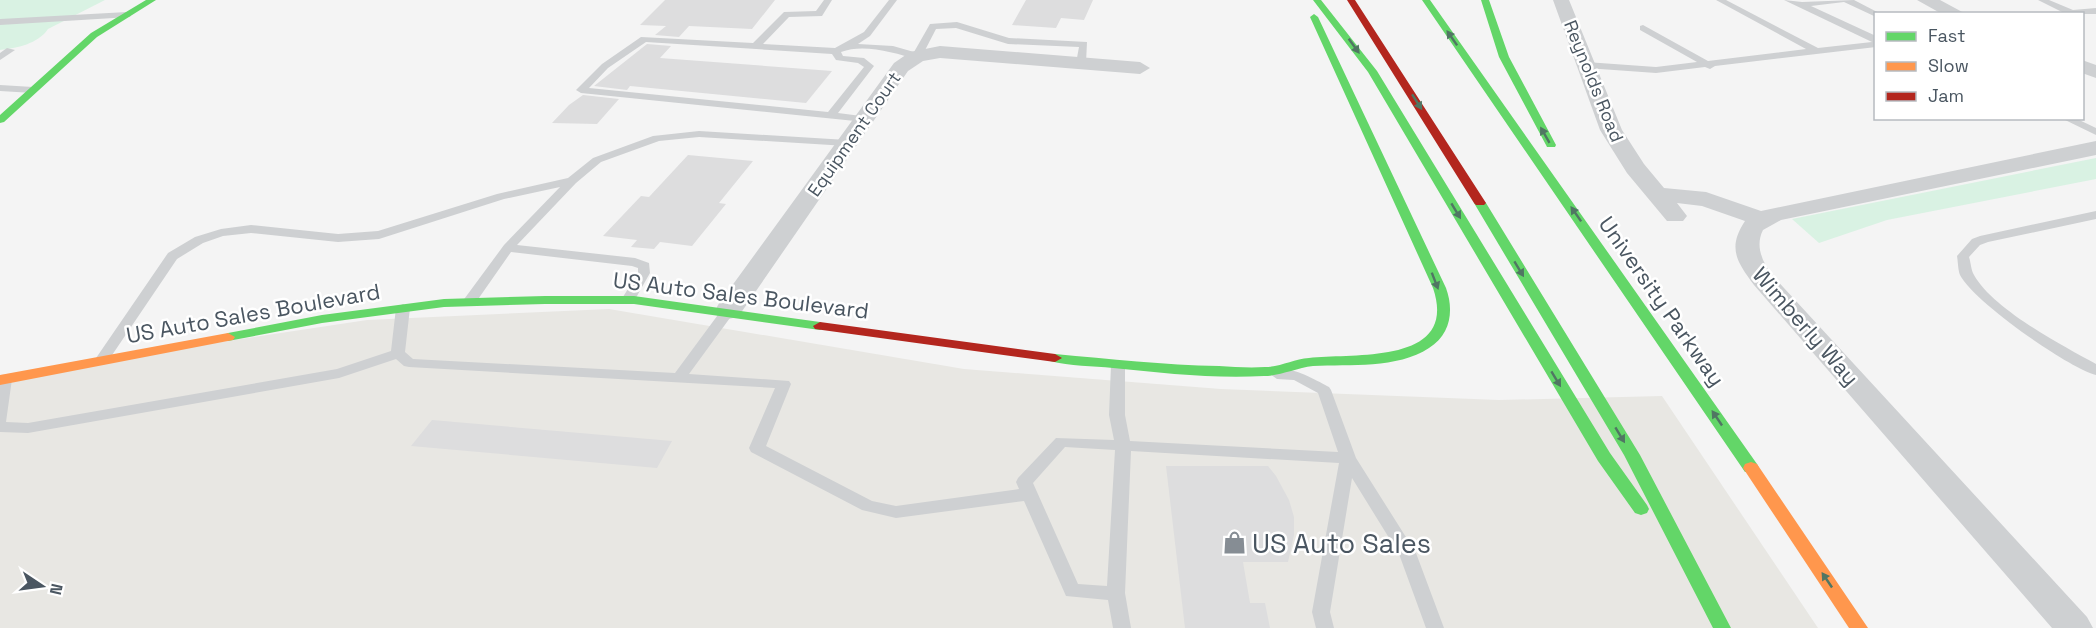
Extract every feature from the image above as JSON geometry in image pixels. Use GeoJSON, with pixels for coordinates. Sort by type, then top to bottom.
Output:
{"type":"FeatureCollection","features":[{"type":"Feature","properties":{"kind":"main road"},"geometry":{"type":"LineString","coordinates":[[0,120],[94,34],[152,0]]}},
{"type":"Feature","properties":{"kind":"main road","name":"US Auto Sales Boulevard"},"geometry":{"type":"LineString","coordinates":[[3,380],[322,319],[469,302],[628,300],[728,311],[1118,365],[1266,372],[1310,362],[1369,360],[1406,354],[1417,349],[1436,334],[1444,316],[1441,296],[1427,260],[1327,42],[1305,0]]}},
{"type":"Feature","properties":{"kind":"main road"},"geometry":{"type":"LineString","coordinates":[[1317,0],[1383,88],[1604,457],[1700,591]]}},
{"type":"Feature","properties":{"kind":"main road"},"geometry":{"type":"LineString","coordinates":[[1352,0],[1442,141],[1633,457],[1700,591],[1722,628]]}},
{"type":"Feature","properties":{"kind":"main road","name":"University Parkway"},"geometry":{"type":"LineString","coordinates":[[1426,0],[1670,348],[1859,628]]}},
{"type":"Feature","properties":{"kind":"main road"},"geometry":{"type":"LineString","coordinates":[[1485,0],[1500,48],[1515,83],[1557,156]]}},
{"type":"Feature","properties":{"kind":"main road"},"geometry":{"type":"LineString","coordinates":[[1587,206],[1670,348]]}},
{"type":"Feature","properties":{"kind":"street","name":"Reynolds Road"},"geometry":{"type":"LineString","coordinates":[[1561,0],[1611,130],[1635,168],[1676,216]]}},
{"type":"Feature","properties":{"kind":"street"},"geometry":{"type":"LineString","coordinates":[[1925,0],[1953,12]]}},
{"type":"Feature","properties":{"kind":"street","name":"Equipment Court"},"geometry":{"type":"LineString","coordinates":[[728,311],[902,67],[917,56],[940,52],[1140,68]]}},
{"type":"Feature","properties":{"kind":"street"},"geometry":{"type":"LineString","coordinates":[[1657,194],[1713,201],[1760,219],[2096,148]]}},
{"type":"Feature","properties":{"kind":"street","name":"Wimberly Way"},"geometry":{"type":"LineString","coordinates":[[1760,219],[1746,243],[1747,255],[1752,267],[2074,628]]}},
{"type":"Feature","properties":{"kind":"lane"},"geometry":{"type":"LineString","coordinates":[[756,45],[788,14],[819,14],[828,0]]}},
{"type":"Feature","properties":{"kind":"lane"},"geometry":{"type":"LineString","coordinates":[[864,119],[581,90],[605,66],[644,39],[836,51],[849,46],[867,34],[893,0]]}},
{"type":"Feature","properties":{"kind":"lane"},"geometry":{"type":"LineString","coordinates":[[1720,0],[1816,51]]}},
{"type":"Feature","properties":{"kind":"lane"},"geometry":{"type":"LineString","coordinates":[[1788,0],[1874,42]]}},
{"type":"Feature","properties":{"kind":"lane"},"geometry":{"type":"LineString","coordinates":[[1801,6],[1841,0]]}},
{"type":"Feature","properties":{"kind":"lane"},"geometry":{"type":"LineString","coordinates":[[1847,0],[1874,13]]}},
{"type":"Feature","properties":{"kind":"lane"},"geometry":{"type":"LineString","coordinates":[[2042,0],[2072,12]]}},
{"type":"Feature","properties":{"kind":"lane"},"geometry":{"type":"LineString","coordinates":[[0,22],[127,15]]}},
{"type":"Feature","properties":{"kind":"lane"},"geometry":{"type":"LineString","coordinates":[[849,46],[893,49],[917,56],[933,26],[957,25],[1008,41],[1084,44],[1081,63]]}},
{"type":"Feature","properties":{"kind":"lane"},"geometry":{"type":"LineString","coordinates":[[1643,28],[1710,66]]}},
{"type":"Feature","properties":{"kind":"lane"},"geometry":{"type":"LineString","coordinates":[[1586,65],[1656,70],[1710,66],[1874,42]]}},
{"type":"Feature","properties":{"kind":"lane"},"geometry":{"type":"LineString","coordinates":[[0,57],[10,50]]}},
{"type":"Feature","properties":{"kind":"lane"},"geometry":{"type":"LineString","coordinates":[[830,116],[869,66],[861,60],[839,58],[836,51]]}},
{"type":"Feature","properties":{"kind":"lane"},"geometry":{"type":"LineString","coordinates":[[0,88],[33,90]]}},
{"type":"Feature","properties":{"kind":"lane"},"geometry":{"type":"LineString","coordinates":[[2070,120],[2096,132]]}},
{"type":"Feature","properties":{"kind":"lane"},"geometry":{"type":"LineString","coordinates":[[469,302],[508,248],[572,181],[597,160],[657,138],[699,134],[847,143]]}},
{"type":"Feature","properties":{"kind":"lane"},"geometry":{"type":"LineString","coordinates":[[101,361],[172,256],[199,240],[251,229],[355,239],[408,226],[501,196],[572,181]]}},
{"type":"Feature","properties":{"kind":"lane"},"geometry":{"type":"LineString","coordinates":[[2096,215],[1984,239],[1967,249],[1962,258],[1965,273],[1976,289],[1996,308],[2096,370]]}},
{"type":"Feature","properties":{"kind":"lane"},"geometry":{"type":"LineString","coordinates":[[508,248],[635,262],[645,266],[644,273],[628,300]]}},
{"type":"Feature","properties":{"kind":"lane"},"geometry":{"type":"LineString","coordinates":[[398,353],[403,308]]}},
{"type":"Feature","properties":{"kind":"lane"},"geometry":{"type":"LineString","coordinates":[[680,378],[728,311]]}},
{"type":"Feature","properties":{"kind":"lane"},"geometry":{"type":"LineString","coordinates":[[398,353],[409,363],[784,384],[757,448],[868,506],[896,512],[1029,494]]}},
{"type":"Feature","properties":{"kind":"lane"},"geometry":{"type":"LineString","coordinates":[[0,427],[28,429],[339,373],[398,353]]}},
{"type":"Feature","properties":{"kind":"lane"},"geometry":{"type":"LineString","coordinates":[[1118,365],[1117,415],[1123,445],[1116,593],[1122,628]]}},
{"type":"Feature","properties":{"kind":"lane"},"geometry":{"type":"LineString","coordinates":[[1266,372],[1297,376],[1324,390],[1348,458],[1407,553],[1435,628]]}},
{"type":"Feature","properties":{"kind":"lane"},"geometry":{"type":"LineString","coordinates":[[0,419],[3,380]]}},
{"type":"Feature","properties":{"kind":"lane"},"geometry":{"type":"LineString","coordinates":[[1116,593],[1072,591],[1024,482],[1061,442],[1348,458]]}},
{"type":"Feature","properties":{"kind":"lane"},"geometry":{"type":"LineString","coordinates":[[1325,628],[1321,612],[1348,458]]}},
{"type":"Feature","properties":{"kind":"shaded area"},"geometry":{"type":"Polygon","coordinates":[[[609,309],[964,369],[1221,389],[1499,400],[1662,396],[1818,628],[0,628],[0,375],[367,320],[609,309]]]}},
{"type":"Feature","properties":{"kind":"green space"},"geometry":{"type":"Polygon","coordinates":[[[0,0],[105,0],[48,29],[33,42],[0,50],[0,0]]]}},
{"type":"Feature","properties":{"kind":"green space"},"geometry":{"type":"Polygon","coordinates":[[[2096,158],[2096,179],[1887,220],[1819,243],[1792,219],[2096,158]]]}},
{"type":"Feature","properties":{"kind":"building"},"geometry":{"type":"Polygon","coordinates":[[[665,0],[775,0],[752,29],[689,26],[679,37],[655,35],[666,26],[640,25],[665,0]]]}},
{"type":"Feature","properties":{"kind":"building"},"geometry":{"type":"Polygon","coordinates":[[[1026,0],[1093,0],[1084,20],[1061,18],[1056,28],[1012,25],[1026,0]]]}},
{"type":"Feature","properties":{"kind":"building"},"geometry":{"type":"Polygon","coordinates":[[[647,44],[671,46],[660,58],[832,71],[806,103],[630,86],[627,90],[594,86],[647,44]]]}},
{"type":"Feature","properties":{"kind":"building"},"geometry":{"type":"Polygon","coordinates":[[[583,95],[619,99],[597,124],[552,123],[569,105],[583,95]]]}},
{"type":"Feature","properties":{"kind":"building"},"geometry":{"type":"Polygon","coordinates":[[[688,155],[753,161],[719,203],[726,204],[692,246],[660,242],[654,249],[631,247],[637,240],[603,236],[641,196],[649,197],[688,155]]]}},
{"type":"Feature","properties":{"kind":"building"},"geometry":{"type":"Polygon","coordinates":[[[432,420],[672,441],[657,468],[411,446],[432,420]]]}},
{"type":"Feature","properties":{"kind":"building","name":"US Auto Sales"},"geometry":{"type":"Polygon","coordinates":[[[1166,466],[1268,466],[1276,476],[1289,500],[1294,517],[1294,535],[1288,562],[1243,562],[1250,603],[1265,603],[1270,628],[1185,628],[1166,466]]]}},
{"type":"Feature","properties":{"kind":"traffic: fast"},"geometry":{"type":"LineString","coordinates":[[0,120],[94,35],[152,0]]}},
{"type":"Feature","properties":{"kind":"traffic: fast"},"geometry":{"type":"LineString","coordinates":[[1317,0],[1372,71],[1604,457],[1641,509]]}},
{"type":"Feature","properties":{"kind":"traffic: fast"},"geometry":{"type":"LineString","coordinates":[[1426,0],[1751,468]]}},
{"type":"Feature","properties":{"kind":"traffic: fast"},"geometry":{"type":"LineString","coordinates":[[1485,0],[1504,57],[1551,145]]}},
{"type":"Feature","properties":{"kind":"traffic: fast"},"geometry":{"type":"LineString","coordinates":[[1266,372],[1305,363],[1388,357],[1408,353],[1424,345],[1437,333],[1444,317],[1444,302],[1436,280],[1314,17]]}},
{"type":"Feature","properties":{"kind":"traffic: fast"},"geometry":{"type":"LineString","coordinates":[[1480,203],[1632,455],[1722,628]]}},
{"type":"Feature","properties":{"kind":"traffic: fast"},"geometry":{"type":"LineString","coordinates":[[228,337],[322,319],[444,303],[545,300],[634,300],[820,326]]}},
{"type":"Feature","properties":{"kind":"traffic: fast"},"geometry":{"type":"LineString","coordinates":[[1055,358],[1174,370],[1266,372]]}},
{"type":"Feature","properties":{"kind":"traffic: slow"},"geometry":{"type":"LineString","coordinates":[[0,380],[228,337]]}},
{"type":"Feature","properties":{"kind":"traffic: slow"},"geometry":{"type":"LineString","coordinates":[[1751,468],[1859,628]]}},
{"type":"Feature","properties":{"kind":"traffic: jam"},"geometry":{"type":"LineString","coordinates":[[1351,0],[1480,203]]}},
{"type":"Feature","properties":{"kind":"traffic: jam"},"geometry":{"type":"LineString","coordinates":[[820,326],[1055,358]]}},
{"type":"Feature","properties":{"kind":"place","name":"US Auto Sales"},"geometry":{"type":"Point","coordinates":[1234,543]}}]}
